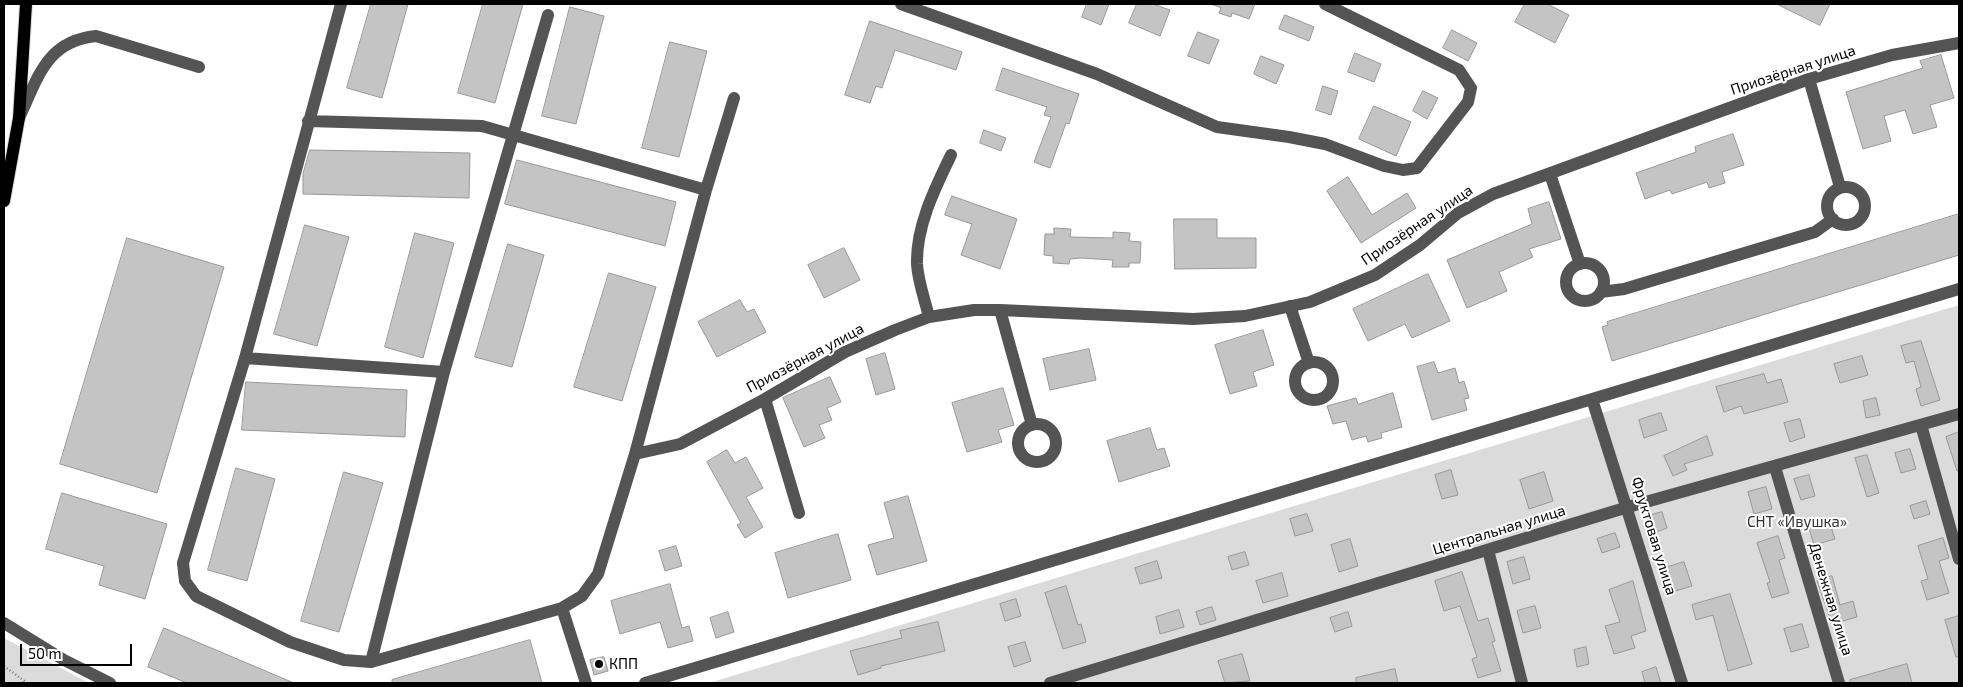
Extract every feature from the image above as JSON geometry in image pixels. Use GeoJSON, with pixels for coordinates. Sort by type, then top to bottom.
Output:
{"type":"FeatureCollection","features":[{"type":"Feature","properties":{"kind":"main road"},"geometry":{"type":"LineString","coordinates":[[4,201],[19,118],[26,4]]}},
{"type":"Feature","properties":{"kind":"street"},"geometry":{"type":"LineString","coordinates":[[341,4],[245,358],[183,563],[184,582],[196,596],[290,642],[344,660],[372,662],[562,608],[582,596],[598,574],[635,454],[706,190],[734,98]]}},
{"type":"Feature","properties":{"kind":"street"},"geometry":{"type":"LineString","coordinates":[[901,4],[1097,74],[1217,127],[1325,144],[1384,166],[1403,170],[1417,168],[1468,102],[1471,88],[1459,70],[1325,4]]}},
{"type":"Feature","properties":{"kind":"street"},"geometry":{"type":"LineString","coordinates":[[372,662],[444,372],[548,15]]}},
{"type":"Feature","properties":{"kind":"street"},"geometry":{"type":"LineString","coordinates":[[19,118],[50,56],[69,43],[84,37],[96,36],[199,67]]}},
{"type":"Feature","properties":{"kind":"street","name":"Приозёрная улица"},"geometry":{"type":"LineString","coordinates":[[635,454],[680,444],[765,399],[845,352],[929,317],[974,310],[1000,310],[1193,319],[1245,316],[1310,302],[1375,275],[1420,245],[1458,213],[1493,194],[1809,79],[1892,55],[1959,43]]}},
{"type":"Feature","properties":{"kind":"street"},"geometry":{"type":"LineString","coordinates":[[1809,79],[1840,187]]}},
{"type":"Feature","properties":{"kind":"street"},"geometry":{"type":"LineString","coordinates":[[308,121],[482,126],[706,190]]}},
{"type":"Feature","properties":{"kind":"street"},"geometry":{"type":"LineString","coordinates":[[929,317],[917,266],[918,242],[933,193],[951,155]]}},
{"type":"Feature","properties":{"kind":"street"},"geometry":{"type":"LineString","coordinates":[[1550,174],[1580,264]]}},
{"type":"Feature","properties":{"kind":"street"},"geometry":{"type":"LineString","coordinates":[[1840,187],[1847,187],[1859,192],[1863,197],[1864,210],[1862,216],[1851,224],[1838,223],[1833,219],[1827,208],[1828,201],[1834,190],[1840,187]]}},
{"type":"Feature","properties":{"kind":"street"},"geometry":{"type":"LineString","coordinates":[[1601,292],[1604,280],[1602,274],[1593,264],[1580,264],[1569,271],[1566,284],[1572,296],[1584,301],[1590,300],[1601,292],[1624,290],[1815,232],[1833,219]]}},
{"type":"Feature","properties":{"kind":"street"},"geometry":{"type":"LineString","coordinates":[[645,683],[1959,289]]}},
{"type":"Feature","properties":{"kind":"street"},"geometry":{"type":"LineString","coordinates":[[1290,306],[1309,363]]}},
{"type":"Feature","properties":{"kind":"street"},"geometry":{"type":"LineString","coordinates":[[1000,310],[1032,425]]}},
{"type":"Feature","properties":{"kind":"street"},"geometry":{"type":"LineString","coordinates":[[245,358],[444,372]]}},
{"type":"Feature","properties":{"kind":"street"},"geometry":{"type":"LineString","coordinates":[[765,399],[799,513]]}},
{"type":"Feature","properties":{"kind":"street","name":"Фруктовая улица"},"geometry":{"type":"LineString","coordinates":[[1592,399],[1628,507],[1682,683]]}},
{"type":"Feature","properties":{"kind":"street","name":"Центральная улица"},"geometry":{"type":"LineString","coordinates":[[1051,683],[1628,507],[1959,414]]}},
{"type":"Feature","properties":{"kind":"street"},"geometry":{"type":"LineString","coordinates":[[1921,425],[1959,559]]}},
{"type":"Feature","properties":{"kind":"street","name":"Денежная улица"},"geometry":{"type":"LineString","coordinates":[[1775,467],[1840,683]]}},
{"type":"Feature","properties":{"kind":"street"},"geometry":{"type":"LineString","coordinates":[[1488,550],[1522,683]]}},
{"type":"Feature","properties":{"kind":"street"},"geometry":{"type":"LineString","coordinates":[[562,608],[586,683]]}},
{"type":"Feature","properties":{"kind":"street"},"geometry":{"type":"LineString","coordinates":[[4,623],[64,660],[110,683]]}},
{"type":"Feature","properties":{"kind":"path"},"geometry":{"type":"LineString","coordinates":[[4,666],[27,683]]}},
{"type":"Feature","properties":{"kind":"green space","name":"СНТ «Ивушка»"},"geometry":{"type":"Polygon","coordinates":[[[1959,305],[1959,683],[709,683],[1959,305]]]}},
{"type":"Feature","properties":{"kind":"green space"},"geometry":{"type":"Polygon","coordinates":[[[4,638],[89,683],[4,683],[4,638]]]}},
{"type":"Feature","properties":{"kind":"building"},"geometry":{"type":"Polygon","coordinates":[[[371,4],[408,4],[382,98],[347,88],[371,4]]]}},
{"type":"Feature","properties":{"kind":"building"},"geometry":{"type":"Polygon","coordinates":[[[483,4],[523,4],[495,103],[458,93],[483,4]]]}},
{"type":"Feature","properties":{"kind":"building"},"geometry":{"type":"Polygon","coordinates":[[[1087,4],[1109,4],[1101,25],[1082,17],[1087,4]]]}},
{"type":"Feature","properties":{"kind":"building"},"geometry":{"type":"Polygon","coordinates":[[[1137,4],[1153,4],[1170,10],[1160,36],[1129,23],[1137,4]]]}},
{"type":"Feature","properties":{"kind":"building"},"geometry":{"type":"Polygon","coordinates":[[[1211,4],[1255,4],[1249,19],[1232,13],[1231,17],[1219,13],[1221,8],[1211,4]]]}},
{"type":"Feature","properties":{"kind":"building"},"geometry":{"type":"Polygon","coordinates":[[[1525,4],[1547,4],[1569,15],[1555,43],[1515,22],[1525,4]]]}},
{"type":"Feature","properties":{"kind":"building"},"geometry":{"type":"Polygon","coordinates":[[[1777,4],[1830,4],[1820,25],[1777,4]]]}},
{"type":"Feature","properties":{"kind":"building"},"geometry":{"type":"Polygon","coordinates":[[[570,7],[604,16],[576,124],[542,116],[570,7]]]}},
{"type":"Feature","properties":{"kind":"building"},"geometry":{"type":"Polygon","coordinates":[[[1285,15],[1314,27],[1309,41],[1279,29],[1285,15]]]}},
{"type":"Feature","properties":{"kind":"building"},"geometry":{"type":"Polygon","coordinates":[[[870,21],[962,52],[956,70],[895,50],[882,88],[876,86],[870,103],[845,95],[870,21]]]}},
{"type":"Feature","properties":{"kind":"building"},"geometry":{"type":"Polygon","coordinates":[[[1452,30],[1477,43],[1468,61],[1443,48],[1452,30]]]}},
{"type":"Feature","properties":{"kind":"building"},"geometry":{"type":"Polygon","coordinates":[[[1198,32],[1219,40],[1209,64],[1188,56],[1198,32]]]}},
{"type":"Feature","properties":{"kind":"building"},"geometry":{"type":"Polygon","coordinates":[[[670,42],[707,51],[679,157],[642,148],[670,42]]]}},
{"type":"Feature","properties":{"kind":"building"},"geometry":{"type":"Polygon","coordinates":[[[1355,53],[1381,64],[1374,82],[1348,72],[1355,53]]]}},
{"type":"Feature","properties":{"kind":"building"},"geometry":{"type":"Polygon","coordinates":[[[1941,55],[1954,98],[1930,105],[1937,127],[1913,134],[1905,110],[1884,116],[1891,141],[1863,149],[1846,92],[1923,68],[1920,61],[1941,55]]]}},
{"type":"Feature","properties":{"kind":"building"},"geometry":{"type":"Polygon","coordinates":[[[1261,56],[1284,65],[1276,84],[1254,74],[1261,56]]]}},
{"type":"Feature","properties":{"kind":"building"},"geometry":{"type":"Polygon","coordinates":[[[1003,68],[1079,94],[1069,124],[1066,123],[1050,168],[1034,162],[1051,117],[1044,115],[1047,107],[996,90],[1003,68]]]}},
{"type":"Feature","properties":{"kind":"building"},"geometry":{"type":"Polygon","coordinates":[[[1323,86],[1338,91],[1331,115],[1316,110],[1323,86]]]}},
{"type":"Feature","properties":{"kind":"building"},"geometry":{"type":"Polygon","coordinates":[[[1423,91],[1438,98],[1427,119],[1413,111],[1423,91]]]}},
{"type":"Feature","properties":{"kind":"building"},"geometry":{"type":"Polygon","coordinates":[[[1374,106],[1411,122],[1396,156],[1359,139],[1374,106]]]}},
{"type":"Feature","properties":{"kind":"building"},"geometry":{"type":"Polygon","coordinates":[[[984,130],[1006,138],[1001,151],[980,143],[984,130]]]}},
{"type":"Feature","properties":{"kind":"building"},"geometry":{"type":"Polygon","coordinates":[[[1733,134],[1744,165],[1722,172],[1725,183],[1709,188],[1707,182],[1672,194],[1670,190],[1645,199],[1636,173],[1696,152],[1695,147],[1733,134]]]}},
{"type":"Feature","properties":{"kind":"building"},"geometry":{"type":"Polygon","coordinates":[[[310,150],[470,153],[469,198],[303,194],[303,174],[310,150]]]}},
{"type":"Feature","properties":{"kind":"building"},"geometry":{"type":"Polygon","coordinates":[[[517,160],[676,202],[665,246],[505,204],[517,160]]]}},
{"type":"Feature","properties":{"kind":"building"},"geometry":{"type":"Polygon","coordinates":[[[1348,177],[1372,215],[1407,193],[1416,208],[1361,243],[1327,191],[1348,177]]]}},
{"type":"Feature","properties":{"kind":"building"},"geometry":{"type":"Polygon","coordinates":[[[952,196],[1017,219],[1000,269],[961,255],[972,224],[945,215],[952,196]]]}},
{"type":"Feature","properties":{"kind":"building"},"geometry":{"type":"Polygon","coordinates":[[[1549,202],[1561,239],[1529,249],[1533,257],[1499,272],[1507,291],[1467,308],[1447,260],[1532,224],[1528,209],[1549,202]]]}},
{"type":"Feature","properties":{"kind":"building"},"geometry":{"type":"Polygon","coordinates":[[[1959,214],[1959,255],[1612,361],[1602,327],[1608,325],[1607,322],[1959,214]]]}},
{"type":"Feature","properties":{"kind":"building"},"geometry":{"type":"Polygon","coordinates":[[[1174,219],[1217,219],[1217,238],[1256,238],[1256,268],[1175,269],[1174,219]]]}},
{"type":"Feature","properties":{"kind":"building"},"geometry":{"type":"Polygon","coordinates":[[[305,225],[349,237],[317,346],[274,334],[305,225]]]}},
{"type":"Feature","properties":{"kind":"building"},"geometry":{"type":"Polygon","coordinates":[[[1054,228],[1071,229],[1070,237],[1113,238],[1113,232],[1130,233],[1129,241],[1141,242],[1140,263],[1129,263],[1129,267],[1112,267],[1113,260],[1081,258],[1070,259],[1069,264],[1053,263],[1053,256],[1044,255],[1045,234],[1054,234],[1054,228]]]}},
{"type":"Feature","properties":{"kind":"building"},"geometry":{"type":"Polygon","coordinates":[[[415,233],[454,243],[423,358],[385,347],[415,233]]]}},
{"type":"Feature","properties":{"kind":"building"},"geometry":{"type":"Polygon","coordinates":[[[127,238],[224,267],[157,493],[60,464],[127,238]]]}},
{"type":"Feature","properties":{"kind":"building"},"geometry":{"type":"Polygon","coordinates":[[[508,244],[544,255],[512,367],[475,357],[508,244]]]}},
{"type":"Feature","properties":{"kind":"building"},"geometry":{"type":"Polygon","coordinates":[[[844,248],[860,280],[824,298],[808,265],[844,248]]]}},
{"type":"Feature","properties":{"kind":"building"},"geometry":{"type":"Polygon","coordinates":[[[609,273],[656,287],[622,401],[574,387],[609,273]]]}},
{"type":"Feature","properties":{"kind":"building"},"geometry":{"type":"Polygon","coordinates":[[[1428,274],[1450,321],[1412,338],[1405,324],[1368,341],[1353,309],[1428,274]]]}},
{"type":"Feature","properties":{"kind":"building"},"geometry":{"type":"Polygon","coordinates":[[[740,300],[747,312],[754,309],[766,332],[717,357],[698,322],[740,300]]]}},
{"type":"Feature","properties":{"kind":"building"},"geometry":{"type":"Polygon","coordinates":[[[1263,330],[1274,365],[1253,372],[1257,386],[1230,394],[1215,345],[1263,330]]]}},
{"type":"Feature","properties":{"kind":"building"},"geometry":{"type":"Polygon","coordinates":[[[1921,341],[1940,400],[1921,406],[1916,389],[1921,387],[1914,361],[1906,363],[1901,346],[1921,341]]]}},
{"type":"Feature","properties":{"kind":"building"},"geometry":{"type":"Polygon","coordinates":[[[1089,349],[1096,380],[1050,390],[1043,359],[1089,349]]]}},
{"type":"Feature","properties":{"kind":"building"},"geometry":{"type":"Polygon","coordinates":[[[885,353],[895,389],[876,395],[866,359],[885,353]]]}},
{"type":"Feature","properties":{"kind":"building"},"geometry":{"type":"Polygon","coordinates":[[[1862,356],[1868,375],[1840,383],[1834,364],[1862,356]]]}},
{"type":"Feature","properties":{"kind":"building"},"geometry":{"type":"Polygon","coordinates":[[[1434,362],[1438,373],[1455,368],[1459,383],[1464,381],[1469,398],[1464,399],[1467,410],[1432,420],[1417,367],[1434,362]]]}},
{"type":"Feature","properties":{"kind":"building"},"geometry":{"type":"Polygon","coordinates":[[[1764,374],[1767,383],[1781,379],[1788,402],[1744,414],[1741,406],[1724,412],[1716,387],[1764,374]]]}},
{"type":"Feature","properties":{"kind":"building"},"geometry":{"type":"Polygon","coordinates":[[[830,377],[841,402],[827,408],[832,420],[819,425],[825,438],[804,447],[783,398],[830,377]]]}},
{"type":"Feature","properties":{"kind":"building"},"geometry":{"type":"Polygon","coordinates":[[[246,382],[407,390],[405,437],[242,430],[246,382]]]}},
{"type":"Feature","properties":{"kind":"building"},"geometry":{"type":"Polygon","coordinates":[[[1003,388],[1014,425],[998,430],[1002,442],[967,452],[952,403],[1003,388]]]}},
{"type":"Feature","properties":{"kind":"building"},"geometry":{"type":"Polygon","coordinates":[[[1393,393],[1402,427],[1381,433],[1382,438],[1368,442],[1366,436],[1352,440],[1346,421],[1333,424],[1327,406],[1356,398],[1358,404],[1393,393]]]}},
{"type":"Feature","properties":{"kind":"building"},"geometry":{"type":"Polygon","coordinates":[[[1876,398],[1880,415],[1866,418],[1863,401],[1876,398]]]}},
{"type":"Feature","properties":{"kind":"building"},"geometry":{"type":"Polygon","coordinates":[[[1661,413],[1667,430],[1644,438],[1639,420],[1661,413]]]}},
{"type":"Feature","properties":{"kind":"building"},"geometry":{"type":"Polygon","coordinates":[[[1800,419],[1805,437],[1790,442],[1784,423],[1800,419]]]}},
{"type":"Feature","properties":{"kind":"building"},"geometry":{"type":"Polygon","coordinates":[[[1150,428],[1157,450],[1164,448],[1170,466],[1119,482],[1107,441],[1150,428]]]}},
{"type":"Feature","properties":{"kind":"building"},"geometry":{"type":"Polygon","coordinates":[[[1959,432],[1959,471],[1957,471],[1946,437],[1959,432]]]}},
{"type":"Feature","properties":{"kind":"building"},"geometry":{"type":"Polygon","coordinates":[[[1707,436],[1713,455],[1684,464],[1687,470],[1673,476],[1664,456],[1707,436]]]}},
{"type":"Feature","properties":{"kind":"building"},"geometry":{"type":"Polygon","coordinates":[[[1910,449],[1916,469],[1901,473],[1895,453],[1910,449]]]}},
{"type":"Feature","properties":{"kind":"building"},"geometry":{"type":"Polygon","coordinates":[[[727,450],[735,463],[746,457],[763,488],[746,497],[763,527],[745,538],[737,525],[741,523],[707,462],[727,450]]]}},
{"type":"Feature","properties":{"kind":"building"},"geometry":{"type":"Polygon","coordinates":[[[1867,455],[1879,493],[1867,497],[1855,458],[1867,455]]]}},
{"type":"Feature","properties":{"kind":"building"},"geometry":{"type":"Polygon","coordinates":[[[236,468],[275,479],[247,581],[208,570],[236,468]]]}},
{"type":"Feature","properties":{"kind":"building"},"geometry":{"type":"Polygon","coordinates":[[[1451,470],[1458,495],[1442,499],[1435,475],[1451,470]]]}},
{"type":"Feature","properties":{"kind":"building"},"geometry":{"type":"Polygon","coordinates":[[[344,472],[383,483],[339,632],[301,621],[344,472]]]}},
{"type":"Feature","properties":{"kind":"building"},"geometry":{"type":"Polygon","coordinates":[[[1544,472],[1553,501],[1529,509],[1520,480],[1544,472]]]}},
{"type":"Feature","properties":{"kind":"building"},"geometry":{"type":"Polygon","coordinates":[[[1809,475],[1815,496],[1801,500],[1794,479],[1809,475]]]}},
{"type":"Feature","properties":{"kind":"building"},"geometry":{"type":"Polygon","coordinates":[[[1766,487],[1772,509],[1754,514],[1748,492],[1766,487]]]}},
{"type":"Feature","properties":{"kind":"building"},"geometry":{"type":"Polygon","coordinates":[[[62,493],[167,524],[145,599],[99,585],[104,566],[46,549],[62,493]]]}},
{"type":"Feature","properties":{"kind":"building"},"geometry":{"type":"Polygon","coordinates":[[[908,496],[927,561],[877,575],[868,545],[894,538],[884,503],[908,496]]]}},
{"type":"Feature","properties":{"kind":"building"},"geometry":{"type":"Polygon","coordinates":[[[1926,501],[1930,514],[1914,519],[1910,506],[1926,501]]]}},
{"type":"Feature","properties":{"kind":"building"},"geometry":{"type":"Polygon","coordinates":[[[1662,512],[1667,528],[1654,533],[1648,516],[1662,512]]]}},
{"type":"Feature","properties":{"kind":"building"},"geometry":{"type":"Polygon","coordinates":[[[1307,514],[1313,531],[1295,536],[1290,519],[1307,514]]]}},
{"type":"Feature","properties":{"kind":"building"},"geometry":{"type":"Polygon","coordinates":[[[1828,518],[1835,539],[1814,545],[1808,525],[1828,518]]]}},
{"type":"Feature","properties":{"kind":"building"},"geometry":{"type":"Polygon","coordinates":[[[1615,533],[1620,547],[1602,553],[1597,539],[1615,533]]]}},
{"type":"Feature","properties":{"kind":"building"},"geometry":{"type":"Polygon","coordinates":[[[838,534],[851,580],[788,598],[775,553],[838,534]]]}},
{"type":"Feature","properties":{"kind":"building"},"geometry":{"type":"Polygon","coordinates":[[[1778,536],[1785,558],[1779,560],[1789,593],[1772,598],[1767,583],[1770,582],[1757,543],[1778,536]]]}},
{"type":"Feature","properties":{"kind":"building"},"geometry":{"type":"Polygon","coordinates":[[[1943,538],[1949,558],[1939,561],[1949,593],[1927,600],[1921,581],[1928,579],[1918,546],[1943,538]]]}},
{"type":"Feature","properties":{"kind":"building"},"geometry":{"type":"Polygon","coordinates":[[[1350,539],[1358,566],[1339,572],[1331,545],[1350,539]]]}},
{"type":"Feature","properties":{"kind":"building"},"geometry":{"type":"Polygon","coordinates":[[[676,546],[682,566],[665,571],[659,551],[676,546]]]}},
{"type":"Feature","properties":{"kind":"building"},"geometry":{"type":"Polygon","coordinates":[[[1245,552],[1249,565],[1232,570],[1228,557],[1245,552]]]}},
{"type":"Feature","properties":{"kind":"building"},"geometry":{"type":"Polygon","coordinates":[[[1524,557],[1530,579],[1513,584],[1507,562],[1524,557]]]}},
{"type":"Feature","properties":{"kind":"building"},"geometry":{"type":"Polygon","coordinates":[[[1157,561],[1162,578],[1140,584],[1135,568],[1157,561]]]}},
{"type":"Feature","properties":{"kind":"building"},"geometry":{"type":"Polygon","coordinates":[[[1684,562],[1692,586],[1672,592],[1665,568],[1684,562]]]}},
{"type":"Feature","properties":{"kind":"building"},"geometry":{"type":"Polygon","coordinates":[[[1462,572],[1478,621],[1488,618],[1495,641],[1492,642],[1501,671],[1478,678],[1472,659],[1477,657],[1460,606],[1444,611],[1435,581],[1462,572]]]}},
{"type":"Feature","properties":{"kind":"building"},"geometry":{"type":"Polygon","coordinates":[[[1282,573],[1288,596],[1263,603],[1256,581],[1282,573]]]}},
{"type":"Feature","properties":{"kind":"building"},"geometry":{"type":"Polygon","coordinates":[[[1832,576],[1840,605],[1853,601],[1857,617],[1832,624],[1817,581],[1832,576]]]}},
{"type":"Feature","properties":{"kind":"building"},"geometry":{"type":"Polygon","coordinates":[[[1633,581],[1646,631],[1631,636],[1635,648],[1614,654],[1605,626],[1620,622],[1609,590],[1633,581]]]}},
{"type":"Feature","properties":{"kind":"building"},"geometry":{"type":"Polygon","coordinates":[[[670,584],[682,628],[689,626],[693,641],[668,648],[660,622],[620,634],[611,601],[670,584]]]}},
{"type":"Feature","properties":{"kind":"building"},"geometry":{"type":"Polygon","coordinates":[[[1066,586],[1078,625],[1081,624],[1086,642],[1063,649],[1045,593],[1066,586]]]}},
{"type":"Feature","properties":{"kind":"building"},"geometry":{"type":"Polygon","coordinates":[[[1730,594],[1752,664],[1728,671],[1713,615],[1696,620],[1692,605],[1730,594]]]}},
{"type":"Feature","properties":{"kind":"building"},"geometry":{"type":"Polygon","coordinates":[[[1016,599],[1021,616],[1005,621],[1000,604],[1016,599]]]}},
{"type":"Feature","properties":{"kind":"building"},"geometry":{"type":"Polygon","coordinates":[[[1535,606],[1541,628],[1523,633],[1517,611],[1535,606]]]}},
{"type":"Feature","properties":{"kind":"building"},"geometry":{"type":"Polygon","coordinates":[[[1212,607],[1216,620],[1200,625],[1196,612],[1212,607]]]}},
{"type":"Feature","properties":{"kind":"building"},"geometry":{"type":"Polygon","coordinates":[[[1179,610],[1184,627],[1160,634],[1156,617],[1179,610]]]}},
{"type":"Feature","properties":{"kind":"building"},"geometry":{"type":"Polygon","coordinates":[[[728,612],[734,632],[716,638],[710,618],[728,612]]]}},
{"type":"Feature","properties":{"kind":"building"},"geometry":{"type":"Polygon","coordinates":[[[1348,612],[1352,626],[1335,632],[1330,618],[1348,612]]]}},
{"type":"Feature","properties":{"kind":"building"},"geometry":{"type":"Polygon","coordinates":[[[1959,616],[1959,657],[1956,657],[1945,620],[1959,616]]]}},
{"type":"Feature","properties":{"kind":"building"},"geometry":{"type":"Polygon","coordinates":[[[938,622],[945,651],[881,666],[881,668],[858,675],[850,651],[902,638],[900,631],[938,622]]]}},
{"type":"Feature","properties":{"kind":"building"},"geometry":{"type":"Polygon","coordinates":[[[1802,624],[1809,647],[1791,652],[1784,629],[1802,624]]]}},
{"type":"Feature","properties":{"kind":"building"},"geometry":{"type":"Polygon","coordinates":[[[164,628],[294,683],[187,683],[148,667],[164,628]]]}},
{"type":"Feature","properties":{"kind":"building"},"geometry":{"type":"Polygon","coordinates":[[[530,640],[542,683],[392,683],[392,680],[530,640]]]}},
{"type":"Feature","properties":{"kind":"building"},"geometry":{"type":"Polygon","coordinates":[[[1025,642],[1031,661],[1014,667],[1008,647],[1025,642]]]}},
{"type":"Feature","properties":{"kind":"building"},"geometry":{"type":"Polygon","coordinates":[[[1586,647],[1589,664],[1577,667],[1574,650],[1586,647]]]}},
{"type":"Feature","properties":{"kind":"building"},"geometry":{"type":"Polygon","coordinates":[[[1242,654],[1250,681],[1225,683],[1218,661],[1242,654]]]}},
{"type":"Feature","properties":{"kind":"building","name":"КПП"},"geometry":{"type":"Polygon","coordinates":[[[604,657],[608,671],[594,675],[590,660],[604,657]]]}},
{"type":"Feature","properties":{"kind":"building"},"geometry":{"type":"Polygon","coordinates":[[[1907,664],[1912,683],[1850,683],[1850,680],[1907,664]]]}},
{"type":"Feature","properties":{"kind":"building"},"geometry":{"type":"Polygon","coordinates":[[[1656,667],[1661,683],[1645,683],[1642,672],[1656,667]]]}},
{"type":"Feature","properties":{"kind":"building"},"geometry":{"type":"Polygon","coordinates":[[[1395,669],[1398,683],[1356,683],[1356,678],[1395,669]]]}},
{"type":"Feature","properties":{"kind":"place","name":"КПП"},"geometry":{"type":"Point","coordinates":[599,664]}}]}
